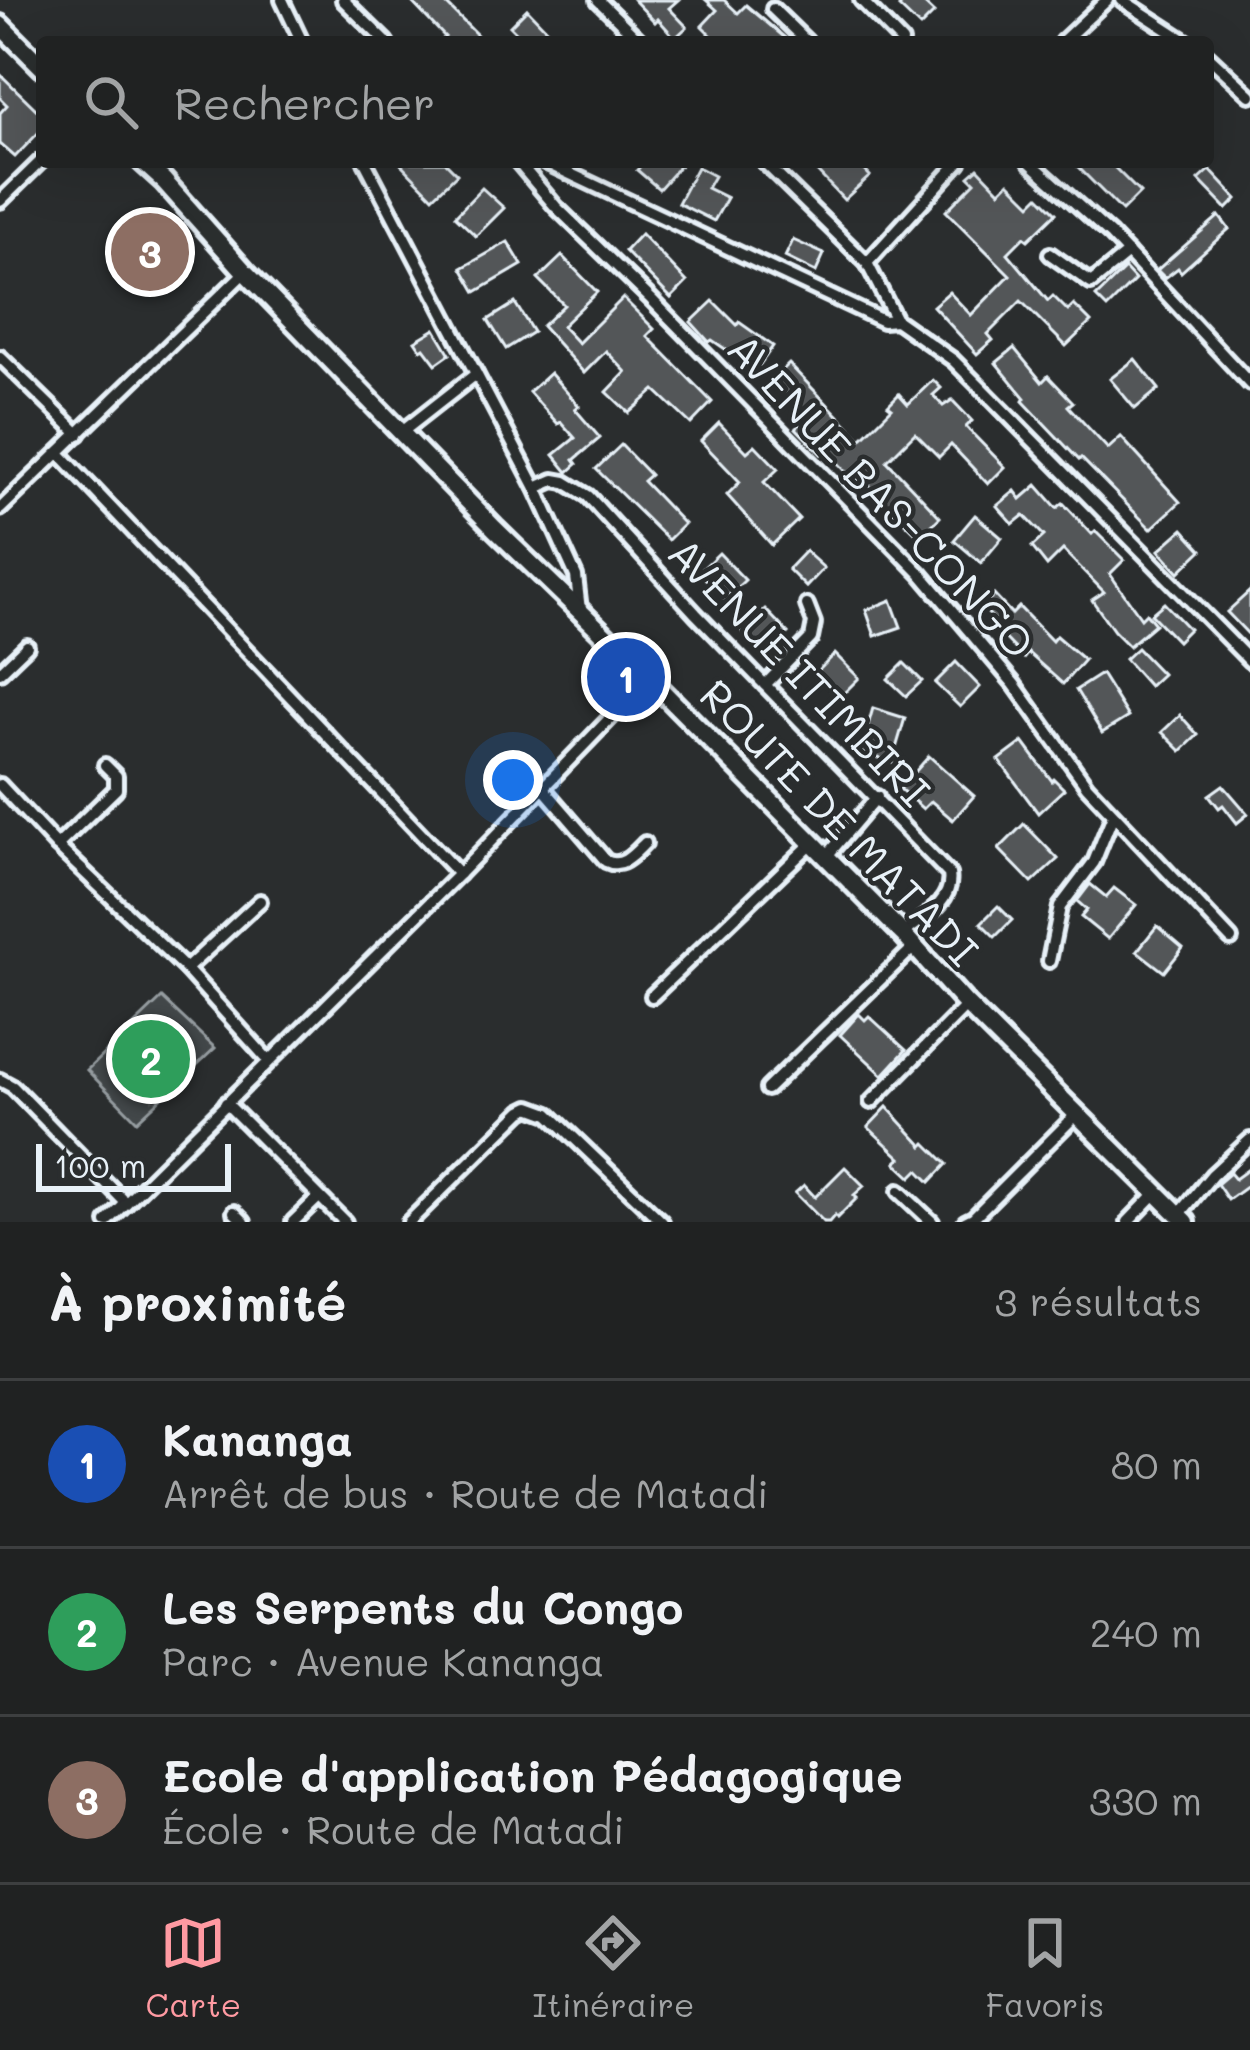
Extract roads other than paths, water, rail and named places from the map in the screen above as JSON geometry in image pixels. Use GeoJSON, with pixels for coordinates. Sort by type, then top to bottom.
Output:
{"type":"FeatureCollection","features":[{"type":"Feature","properties":{"kind":"main road"},"geometry":{"type":"LineString","coordinates":[[0,25],[36,61]]}},
{"type":"Feature","properties":{"kind":"main road","name":"ROUTE DE MATADI"},"geometry":{"type":"LineString","coordinates":[[150,168],[245,272],[580,613],[1183,1218]]}},
{"type":"Feature","properties":{"kind":"street"},"geometry":{"type":"LineString","coordinates":[[343,0],[380,36]]}},
{"type":"Feature","properties":{"kind":"street"},"geometry":{"type":"LineString","coordinates":[[598,0],[635,36]]}},
{"type":"Feature","properties":{"kind":"street"},"geometry":{"type":"LineString","coordinates":[[861,0],[896,36]]}},
{"type":"Feature","properties":{"kind":"street"},"geometry":{"type":"LineString","coordinates":[[1068,36],[1107,0]]}},
{"type":"Feature","properties":{"kind":"street"},"geometry":{"type":"LineString","coordinates":[[1123,0],[1178,36]]}},
{"type":"Feature","properties":{"kind":"street"},"geometry":{"type":"LineString","coordinates":[[288,2],[300,36]]}},
{"type":"Feature","properties":{"kind":"street"},"geometry":{"type":"LineString","coordinates":[[773,9],[800,36]]}},
{"type":"Feature","properties":{"kind":"street"},"geometry":{"type":"LineString","coordinates":[[1214,62],[1250,95]]}},
{"type":"Feature","properties":{"kind":"street"},"geometry":{"type":"LineString","coordinates":[[0,201],[36,166]]}},
{"type":"Feature","properties":{"kind":"street"},"geometry":{"type":"LineString","coordinates":[[368,168],[536,488],[576,576],[580,613]]}},
{"type":"Feature","properties":{"kind":"street","name":"AVENUE BAS-CONGO"},"geometry":{"type":"LineString","coordinates":[[523,168],[556,208],[921,574],[1015,684],[1087,786],[1231,939]]}},
{"type":"Feature","properties":{"kind":"street"},"geometry":{"type":"LineString","coordinates":[[557,168],[883,321],[896,320]]}},
{"type":"Feature","properties":{"kind":"street"},"geometry":{"type":"LineString","coordinates":[[770,168],[867,263],[896,320],[953,360],[1250,661]]}},
{"type":"Feature","properties":{"kind":"street"},"geometry":{"type":"LineString","coordinates":[[867,263],[954,168]]}},
{"type":"Feature","properties":{"kind":"street"},"geometry":{"type":"LineString","coordinates":[[1036,168],[1128,253],[1250,384]]}},
{"type":"Feature","properties":{"kind":"street"},"geometry":{"type":"LineString","coordinates":[[1050,254],[1091,284],[1128,253]]}},
{"type":"Feature","properties":{"kind":"street"},"geometry":{"type":"LineString","coordinates":[[0,509],[245,272]]}},
{"type":"Feature","properties":{"kind":"street"},"geometry":{"type":"LineString","coordinates":[[0,357],[79,434]]}},
{"type":"Feature","properties":{"kind":"street"},"geometry":{"type":"LineString","coordinates":[[402,432],[476,374]]}},
{"type":"Feature","properties":{"kind":"street"},"geometry":{"type":"LineString","coordinates":[[59,453],[460,874]]}},
{"type":"Feature","properties":{"kind":"street","name":"AVENUE ITIMBIRI"},"geometry":{"type":"LineString","coordinates":[[536,488],[554,480],[588,496],[949,874],[947,897],[767,1089]]}},
{"type":"Feature","properties":{"kind":"street"},"geometry":{"type":"LineString","coordinates":[[765,685],[811,638],[814,623],[807,605]]}},
{"type":"Feature","properties":{"kind":"street"},"geometry":{"type":"LineString","coordinates":[[0,672],[27,646]]}},
{"type":"Feature","properties":{"kind":"street"},"geometry":{"type":"LineString","coordinates":[[107,1222],[460,874],[649,678]]}},
{"type":"Feature","properties":{"kind":"street"},"geometry":{"type":"LineString","coordinates":[[57,846],[116,789],[116,776],[105,765]]}},
{"type":"Feature","properties":{"kind":"street"},"geometry":{"type":"LineString","coordinates":[[0,785],[186,969],[269,1061]]}},
{"type":"Feature","properties":{"kind":"street"},"geometry":{"type":"LineString","coordinates":[[543,788],[606,862],[622,863],[645,843]]}},
{"type":"Feature","properties":{"kind":"street"},"geometry":{"type":"LineString","coordinates":[[826,857],[877,797]]}},
{"type":"Feature","properties":{"kind":"street"},"geometry":{"type":"LineString","coordinates":[[1049,961],[1060,907],[1094,862],[1113,815]]}},
{"type":"Feature","properties":{"kind":"street"},"geometry":{"type":"LineString","coordinates":[[652,996],[812,843]]}},
{"type":"Feature","properties":{"kind":"street"},"geometry":{"type":"LineString","coordinates":[[186,969],[260,902]]}},
{"type":"Feature","properties":{"kind":"street"},"geometry":{"type":"LineString","coordinates":[[871,1102],[967,1005]]}},
{"type":"Feature","properties":{"kind":"street"},"geometry":{"type":"LineString","coordinates":[[0,1080],[13,1087],[126,1203]]}},
{"type":"Feature","properties":{"kind":"street"},"geometry":{"type":"LineString","coordinates":[[226,1103],[345,1222]]}},
{"type":"Feature","properties":{"kind":"street"},"geometry":{"type":"LineString","coordinates":[[409,1222],[530,1107],[549,1114],[662,1222]]}},
{"type":"Feature","properties":{"kind":"street"},"geometry":{"type":"LineString","coordinates":[[965,1222],[1078,1113]]}},
{"type":"Feature","properties":{"kind":"street"},"geometry":{"type":"LineString","coordinates":[[1183,1218],[1212,1174],[1250,1140]]}},
{"type":"Feature","properties":{"kind":"street"},"geometry":{"type":"LineString","coordinates":[[899,1191],[932,1222]]}},
{"type":"Feature","properties":{"kind":"street"},"geometry":{"type":"LineString","coordinates":[[1128,1222],[1157,1192]]}},
{"type":"Feature","properties":{"kind":"street"},"geometry":{"type":"LineString","coordinates":[[293,1222],[319,1197]]}},
{"type":"Feature","properties":{"kind":"street"},"geometry":{"type":"LineString","coordinates":[[234,1212],[244,1222]]}},
{"type":"Feature","properties":{"kind":"place","name":"Ecole d'application Pédagogique"},"geometry":{"type":"Point","coordinates":[150,252]}},
{"type":"Feature","properties":{"kind":"place","name":"Kananga"},"geometry":{"type":"Point","coordinates":[626,677]}},
{"type":"Feature","properties":{"kind":"place","name":"Les Serpents du Congo"},"geometry":{"type":"Point","coordinates":[151,1059]}}]}
